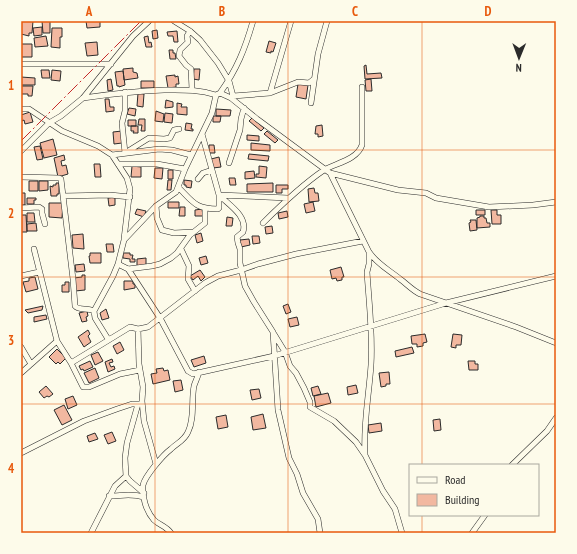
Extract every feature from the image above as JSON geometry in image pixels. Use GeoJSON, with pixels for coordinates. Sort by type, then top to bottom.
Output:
{"type":"FeatureCollection","features":[{"type":"Feature","properties":{"kind":"street"},"geometry":{"type":"LineString","coordinates":[[21,151],[49,123],[61,116],[83,98],[132,36],[149,21]]}},
{"type":"Feature","properties":{"kind":"street"},"geometry":{"type":"LineString","coordinates":[[174,21],[190,31],[200,40],[218,63],[229,81],[232,97],[244,108],[330,173],[398,190],[426,193],[436,198],[490,207],[533,205],[556,202]]}},
{"type":"Feature","properties":{"kind":"street"},"geometry":{"type":"LineString","coordinates":[[124,240],[156,206],[176,192],[185,169],[212,113],[218,94],[229,81],[239,63],[253,21]]}},
{"type":"Feature","properties":{"kind":"street"},"geometry":{"type":"LineString","coordinates":[[270,93],[291,21]]}},
{"type":"Feature","properties":{"kind":"street"},"geometry":{"type":"LineString","coordinates":[[311,103],[318,54],[327,21]]}},
{"type":"Feature","properties":{"kind":"street"},"geometry":{"type":"LineString","coordinates":[[190,31],[187,36],[188,42],[180,50],[179,56],[191,69],[192,89]]}},
{"type":"Feature","properties":{"kind":"street"},"geometry":{"type":"LineString","coordinates":[[21,64],[111,64]]}},
{"type":"Feature","properties":{"kind":"street"},"geometry":{"type":"LineString","coordinates":[[83,98],[125,92],[192,89],[232,97],[270,93],[298,82],[309,83],[314,79]]}},
{"type":"Feature","properties":{"kind":"street"},"geometry":{"type":"LineString","coordinates":[[263,223],[288,198],[325,170],[354,156],[360,151],[362,145],[362,87]]}},
{"type":"Feature","properties":{"kind":"street"},"geometry":{"type":"LineString","coordinates":[[125,92],[125,111],[122,123],[126,153]]}},
{"type":"Feature","properties":{"kind":"street"},"geometry":{"type":"LineString","coordinates":[[229,163],[238,140],[244,108]]}},
{"type":"Feature","properties":{"kind":"street"},"geometry":{"type":"LineString","coordinates":[[21,109],[29,109],[62,131],[98,146],[112,155],[127,178],[130,189],[130,197],[124,240],[118,264],[113,276],[94,311],[95,318],[108,339]]}},
{"type":"Feature","properties":{"kind":"street"},"geometry":{"type":"LineString","coordinates":[[126,153],[149,138],[170,138],[174,130],[179,129]]}},
{"type":"Feature","properties":{"kind":"street"},"geometry":{"type":"LineString","coordinates":[[178,187],[195,204],[205,209],[219,209],[219,195],[202,134]]}},
{"type":"Feature","properties":{"kind":"street"},"geometry":{"type":"LineString","coordinates":[[112,155],[159,148],[192,155]]}},
{"type":"Feature","properties":{"kind":"street"},"geometry":{"type":"LineString","coordinates":[[118,164],[156,164],[185,169]]}},
{"type":"Feature","properties":{"kind":"street"},"geometry":{"type":"LineString","coordinates":[[198,179],[203,173],[212,170]]}},
{"type":"Feature","properties":{"kind":"street"},"geometry":{"type":"LineString","coordinates":[[330,173],[369,252],[375,260],[403,281],[412,290],[556,343]]}},
{"type":"Feature","properties":{"kind":"street"},"geometry":{"type":"LineString","coordinates":[[21,177],[59,178],[62,182],[75,306],[78,309],[89,309],[94,311]]}},
{"type":"Feature","properties":{"kind":"street"},"geometry":{"type":"LineString","coordinates":[[63,196],[110,195],[130,197]]}},
{"type":"Feature","properties":{"kind":"street"},"geometry":{"type":"LineString","coordinates":[[219,195],[288,198]]}},
{"type":"Feature","properties":{"kind":"street"},"geometry":{"type":"LineString","coordinates":[[219,195],[236,210],[244,222],[243,232],[237,237],[241,270],[246,286],[254,302],[285,352],[290,366],[296,373],[304,388],[310,402],[310,407],[334,421],[356,442],[365,454],[383,492],[395,509],[402,533]]}},
{"type":"Feature","properties":{"kind":"street"},"geometry":{"type":"LineString","coordinates":[[156,206],[157,218],[162,230],[174,233],[194,232]]}},
{"type":"Feature","properties":{"kind":"street"},"geometry":{"type":"LineString","coordinates":[[21,208],[39,207],[42,209],[45,224]]}},
{"type":"Feature","properties":{"kind":"street"},"geometry":{"type":"LineString","coordinates":[[128,269],[160,264],[171,258],[181,249],[190,235],[205,223],[205,209]]}},
{"type":"Feature","properties":{"kind":"street"},"geometry":{"type":"LineString","coordinates":[[71,363],[108,339],[130,327],[138,329],[148,327],[205,283],[218,276],[296,254],[363,241]]}},
{"type":"Feature","properties":{"kind":"street"},"geometry":{"type":"LineString","coordinates":[[34,248],[57,341],[71,363],[82,385],[85,387],[120,374],[140,370]]}},
{"type":"Feature","properties":{"kind":"street"},"geometry":{"type":"LineString","coordinates":[[181,249],[189,266],[188,279],[195,291]]}},
{"type":"Feature","properties":{"kind":"street"},"geometry":{"type":"LineString","coordinates":[[365,454],[364,436],[371,365],[371,326],[367,272],[369,252]]}},
{"type":"Feature","properties":{"kind":"street"},"geometry":{"type":"LineString","coordinates":[[118,264],[128,269],[160,318],[188,371],[193,374],[274,356],[446,303],[556,276]]}},
{"type":"Feature","properties":{"kind":"street"},"geometry":{"type":"LineString","coordinates":[[21,276],[39,272]]}},
{"type":"Feature","properties":{"kind":"street"},"geometry":{"type":"LineString","coordinates":[[138,329],[140,370],[143,387],[140,404],[127,443],[125,458],[126,476],[130,482],[144,495]]}},
{"type":"Feature","properties":{"kind":"street"},"geometry":{"type":"LineString","coordinates":[[273,332],[278,410],[290,458],[303,493],[318,519],[320,533]]}},
{"type":"Feature","properties":{"kind":"street"},"geometry":{"type":"LineString","coordinates":[[21,373],[57,341]]}},
{"type":"Feature","properties":{"kind":"street"},"geometry":{"type":"LineString","coordinates":[[21,347],[30,364]]}},
{"type":"Feature","properties":{"kind":"street"},"geometry":{"type":"LineString","coordinates":[[171,533],[167,528],[154,521],[148,510],[143,484],[156,464],[170,449],[183,440],[188,432],[193,410],[194,387],[199,372]]}},
{"type":"Feature","properties":{"kind":"street"},"geometry":{"type":"LineString","coordinates":[[140,404],[156,464]]}},
{"type":"Feature","properties":{"kind":"street"},"geometry":{"type":"LineString","coordinates":[[21,453],[84,421],[117,408],[140,404]]}},
{"type":"Feature","properties":{"kind":"street"},"geometry":{"type":"LineString","coordinates":[[513,464],[547,431],[556,418]]}},
{"type":"Feature","properties":{"kind":"street"},"geometry":{"type":"LineString","coordinates":[[91,533],[115,486],[126,476]]}},
{"type":"Feature","properties":{"kind":"street"},"geometry":{"type":"LineString","coordinates":[[109,496],[125,494],[144,495]]}},
{"type":"Feature","properties":{"kind":"street"},"geometry":{"type":"LineString","coordinates":[[472,533],[484,516]]}},
{"type":"Feature","properties":{"kind":"building"},"geometry":{"type":"Polygon","coordinates":[[[21,21],[33,21],[32,33],[29,33],[29,36],[21,34],[21,21]]]}},
{"type":"Feature","properties":{"kind":"building"},"geometry":{"type":"Polygon","coordinates":[[[42,21],[50,21],[50,33],[43,33],[42,21]]]}},
{"type":"Feature","properties":{"kind":"building"},"geometry":{"type":"Polygon","coordinates":[[[86,21],[100,21],[100,27],[87,28],[86,21]]]}},
{"type":"Feature","properties":{"kind":"building"},"geometry":{"type":"Polygon","coordinates":[[[42,27],[42,35],[34,36],[33,28],[42,27]]]}},
{"type":"Feature","properties":{"kind":"building"},"geometry":{"type":"Polygon","coordinates":[[[52,28],[62,28],[60,48],[51,47],[52,28]]]}},
{"type":"Feature","properties":{"kind":"building"},"geometry":{"type":"Polygon","coordinates":[[[157,30],[158,38],[153,39],[152,31],[157,30]]]}},
{"type":"Feature","properties":{"kind":"building"},"geometry":{"type":"Polygon","coordinates":[[[177,31],[178,42],[174,42],[173,36],[168,36],[167,32],[177,31]]]}},
{"type":"Feature","properties":{"kind":"building"},"geometry":{"type":"Polygon","coordinates":[[[46,36],[48,46],[35,47],[34,38],[46,36]]]}},
{"type":"Feature","properties":{"kind":"building"},"geometry":{"type":"Polygon","coordinates":[[[148,36],[149,43],[151,42],[152,47],[146,47],[144,37],[148,36]]]}},
{"type":"Feature","properties":{"kind":"building"},"geometry":{"type":"Polygon","coordinates":[[[269,41],[276,43],[273,52],[271,51],[271,53],[266,52],[269,41]]]}},
{"type":"Feature","properties":{"kind":"building"},"geometry":{"type":"Polygon","coordinates":[[[97,42],[98,55],[87,56],[85,43],[97,42]]]}},
{"type":"Feature","properties":{"kind":"building"},"geometry":{"type":"Polygon","coordinates":[[[21,44],[32,44],[32,57],[21,57],[21,44]]]}},
{"type":"Feature","properties":{"kind":"building"},"geometry":{"type":"Polygon","coordinates":[[[169,50],[173,50],[176,59],[170,59],[169,50]]]}},
{"type":"Feature","properties":{"kind":"building"},"geometry":{"type":"Polygon","coordinates":[[[366,65],[367,74],[381,73],[382,78],[365,79],[364,66],[366,65]]]}},
{"type":"Feature","properties":{"kind":"building"},"geometry":{"type":"Polygon","coordinates":[[[133,68],[133,72],[137,73],[138,78],[124,80],[123,69],[133,68]]]}},
{"type":"Feature","properties":{"kind":"building"},"geometry":{"type":"Polygon","coordinates":[[[194,69],[200,69],[199,80],[193,79],[194,69]]]}},
{"type":"Feature","properties":{"kind":"building"},"geometry":{"type":"Polygon","coordinates":[[[41,70],[49,70],[50,78],[42,78],[41,70]]]}},
{"type":"Feature","properties":{"kind":"building"},"geometry":{"type":"Polygon","coordinates":[[[52,70],[61,71],[60,81],[51,80],[52,70]]]}},
{"type":"Feature","properties":{"kind":"building"},"geometry":{"type":"Polygon","coordinates":[[[123,71],[125,85],[119,87],[117,86],[115,72],[123,71]]]}},
{"type":"Feature","properties":{"kind":"building"},"geometry":{"type":"Polygon","coordinates":[[[175,75],[175,77],[178,76],[179,84],[176,84],[176,87],[168,88],[166,76],[175,75]]]}},
{"type":"Feature","properties":{"kind":"building"},"geometry":{"type":"Polygon","coordinates":[[[21,77],[35,78],[35,85],[21,85],[21,77]]]}},
{"type":"Feature","properties":{"kind":"building"},"geometry":{"type":"Polygon","coordinates":[[[111,79],[113,90],[108,91],[107,80],[111,79]]]}},
{"type":"Feature","properties":{"kind":"building"},"geometry":{"type":"Polygon","coordinates":[[[371,79],[372,91],[366,91],[365,80],[371,79]]]}},
{"type":"Feature","properties":{"kind":"building"},"geometry":{"type":"Polygon","coordinates":[[[141,81],[154,81],[154,88],[141,88],[141,81]]]}},
{"type":"Feature","properties":{"kind":"building"},"geometry":{"type":"Polygon","coordinates":[[[298,84],[308,85],[306,99],[296,97],[298,84]]]}},
{"type":"Feature","properties":{"kind":"building"},"geometry":{"type":"Polygon","coordinates":[[[21,86],[33,86],[32,96],[28,96],[28,94],[21,94],[21,86]]]}},
{"type":"Feature","properties":{"kind":"building"},"geometry":{"type":"Polygon","coordinates":[[[138,93],[144,94],[143,107],[137,106],[138,93]]]}},
{"type":"Feature","properties":{"kind":"building"},"geometry":{"type":"Polygon","coordinates":[[[105,99],[109,99],[110,107],[114,107],[114,111],[106,112],[105,99]]]}},
{"type":"Feature","properties":{"kind":"building"},"geometry":{"type":"Polygon","coordinates":[[[166,100],[173,102],[173,107],[165,108],[166,100]]]}},
{"type":"Feature","properties":{"kind":"building"},"geometry":{"type":"Polygon","coordinates":[[[177,103],[182,104],[181,107],[187,107],[187,115],[177,114],[177,103]]]}},
{"type":"Feature","properties":{"kind":"building"},"geometry":{"type":"Polygon","coordinates":[[[129,108],[136,109],[135,116],[127,114],[129,108]]]}},
{"type":"Feature","properties":{"kind":"building"},"geometry":{"type":"Polygon","coordinates":[[[216,109],[231,110],[230,116],[216,116],[216,109]]]}},
{"type":"Feature","properties":{"kind":"building"},"geometry":{"type":"Polygon","coordinates":[[[156,111],[164,114],[163,122],[155,121],[156,111]]]}},
{"type":"Feature","properties":{"kind":"building"},"geometry":{"type":"Polygon","coordinates":[[[30,112],[33,122],[25,124],[24,120],[22,121],[21,115],[30,112]]]}},
{"type":"Feature","properties":{"kind":"building"},"geometry":{"type":"Polygon","coordinates":[[[165,113],[173,114],[172,123],[164,122],[165,113]]]}},
{"type":"Feature","properties":{"kind":"building"},"geometry":{"type":"Polygon","coordinates":[[[213,116],[221,116],[220,122],[213,122],[213,116]]]}},
{"type":"Feature","properties":{"kind":"building"},"geometry":{"type":"Polygon","coordinates":[[[252,118],[264,128],[261,131],[249,121],[252,118]]]}},
{"type":"Feature","properties":{"kind":"building"},"geometry":{"type":"Polygon","coordinates":[[[139,119],[145,119],[145,131],[141,131],[142,125],[138,125],[139,119]]]}},
{"type":"Feature","properties":{"kind":"building"},"geometry":{"type":"Polygon","coordinates":[[[128,120],[136,120],[136,126],[128,126],[128,120]]]}},
{"type":"Feature","properties":{"kind":"building"},"geometry":{"type":"Polygon","coordinates":[[[186,123],[192,124],[191,129],[193,129],[193,131],[185,130],[186,123]]]}},
{"type":"Feature","properties":{"kind":"building"},"geometry":{"type":"Polygon","coordinates":[[[322,125],[323,136],[318,137],[318,134],[315,134],[316,126],[322,125]]]}},
{"type":"Feature","properties":{"kind":"building"},"geometry":{"type":"Polygon","coordinates":[[[131,126],[138,126],[138,133],[133,133],[134,131],[131,131],[131,126]]]}},
{"type":"Feature","properties":{"kind":"building"},"geometry":{"type":"Polygon","coordinates":[[[122,131],[122,143],[114,144],[113,132],[122,131]]]}},
{"type":"Feature","properties":{"kind":"building"},"geometry":{"type":"Polygon","coordinates":[[[267,131],[278,140],[275,143],[264,134],[267,131]]]}},
{"type":"Feature","properties":{"kind":"building"},"geometry":{"type":"Polygon","coordinates":[[[247,135],[259,136],[259,141],[247,140],[247,135]]]}},
{"type":"Feature","properties":{"kind":"building"},"geometry":{"type":"Polygon","coordinates":[[[53,139],[57,155],[44,158],[40,143],[53,139]]]}},
{"type":"Feature","properties":{"kind":"building"},"geometry":{"type":"Polygon","coordinates":[[[251,143],[270,145],[270,151],[251,150],[251,143]]]}},
{"type":"Feature","properties":{"kind":"building"},"geometry":{"type":"Polygon","coordinates":[[[209,145],[214,145],[215,153],[209,153],[209,145]]]}},
{"type":"Feature","properties":{"kind":"building"},"geometry":{"type":"Polygon","coordinates":[[[40,146],[43,159],[37,160],[34,147],[40,146]]]}},
{"type":"Feature","properties":{"kind":"building"},"geometry":{"type":"Polygon","coordinates":[[[249,154],[269,156],[268,161],[248,159],[249,154]]]}},
{"type":"Feature","properties":{"kind":"building"},"geometry":{"type":"Polygon","coordinates":[[[64,155],[65,160],[61,161],[62,166],[66,165],[68,174],[58,177],[54,158],[64,155]]]}},
{"type":"Feature","properties":{"kind":"building"},"geometry":{"type":"Polygon","coordinates":[[[219,157],[221,167],[213,168],[211,159],[219,157]]]}},
{"type":"Feature","properties":{"kind":"building"},"geometry":{"type":"Polygon","coordinates":[[[94,164],[100,164],[101,177],[95,177],[94,164]]]}},
{"type":"Feature","properties":{"kind":"building"},"geometry":{"type":"Polygon","coordinates":[[[132,166],[141,167],[141,177],[131,177],[132,166]]]}},
{"type":"Feature","properties":{"kind":"building"},"geometry":{"type":"Polygon","coordinates":[[[259,166],[267,167],[266,178],[256,177],[256,174],[259,174],[259,166]]]}},
{"type":"Feature","properties":{"kind":"building"},"geometry":{"type":"Polygon","coordinates":[[[155,168],[163,168],[162,179],[154,178],[155,168]]]}},
{"type":"Feature","properties":{"kind":"building"},"geometry":{"type":"Polygon","coordinates":[[[168,170],[173,170],[173,179],[168,179],[168,170]]]}},
{"type":"Feature","properties":{"kind":"building"},"geometry":{"type":"Polygon","coordinates":[[[254,171],[255,178],[245,179],[245,172],[254,171]]]}},
{"type":"Feature","properties":{"kind":"building"},"geometry":{"type":"Polygon","coordinates":[[[229,178],[235,178],[236,185],[230,185],[229,178]]]}},
{"type":"Feature","properties":{"kind":"building"},"geometry":{"type":"Polygon","coordinates":[[[168,180],[172,180],[171,190],[167,190],[168,180]]]}},
{"type":"Feature","properties":{"kind":"building"},"geometry":{"type":"Polygon","coordinates":[[[184,180],[192,181],[191,188],[184,185],[184,180]]]}},
{"type":"Feature","properties":{"kind":"building"},"geometry":{"type":"Polygon","coordinates":[[[29,181],[38,181],[38,191],[29,191],[29,181]]]}},
{"type":"Feature","properties":{"kind":"building"},"geometry":{"type":"Polygon","coordinates":[[[39,181],[48,181],[48,190],[39,191],[39,181]]]}},
{"type":"Feature","properties":{"kind":"building"},"geometry":{"type":"Polygon","coordinates":[[[56,183],[59,183],[59,194],[57,194],[57,196],[51,196],[50,186],[53,187],[56,183]]]}},
{"type":"Feature","properties":{"kind":"building"},"geometry":{"type":"Polygon","coordinates":[[[273,183],[273,192],[247,192],[247,184],[273,183]]]}},
{"type":"Feature","properties":{"kind":"building"},"geometry":{"type":"Polygon","coordinates":[[[276,185],[288,185],[288,189],[282,189],[282,193],[276,193],[276,185]]]}},
{"type":"Feature","properties":{"kind":"building"},"geometry":{"type":"Polygon","coordinates":[[[314,188],[315,193],[318,193],[319,201],[309,202],[308,189],[314,188]]]}},
{"type":"Feature","properties":{"kind":"building"},"geometry":{"type":"Polygon","coordinates":[[[21,193],[25,193],[25,205],[21,205],[21,193]]]}},
{"type":"Feature","properties":{"kind":"building"},"geometry":{"type":"Polygon","coordinates":[[[115,197],[115,205],[109,206],[108,198],[115,197]]]}},
{"type":"Feature","properties":{"kind":"building"},"geometry":{"type":"Polygon","coordinates":[[[27,198],[36,198],[36,200],[34,200],[34,204],[27,204],[27,198]]]}},
{"type":"Feature","properties":{"kind":"building"},"geometry":{"type":"Polygon","coordinates":[[[168,202],[179,202],[179,208],[168,208],[168,202]]]}},
{"type":"Feature","properties":{"kind":"building"},"geometry":{"type":"Polygon","coordinates":[[[313,202],[315,211],[306,213],[304,204],[313,202]]]}},
{"type":"Feature","properties":{"kind":"building"},"geometry":{"type":"Polygon","coordinates":[[[49,203],[63,203],[62,218],[49,217],[49,203]]]}},
{"type":"Feature","properties":{"kind":"building"},"geometry":{"type":"Polygon","coordinates":[[[180,207],[185,207],[185,216],[179,216],[180,207]]]}},
{"type":"Feature","properties":{"kind":"building"},"geometry":{"type":"Polygon","coordinates":[[[137,209],[146,211],[144,217],[135,214],[137,209]]]}},
{"type":"Feature","properties":{"kind":"building"},"geometry":{"type":"Polygon","coordinates":[[[202,209],[203,216],[195,216],[195,210],[202,209]]]}},
{"type":"Feature","properties":{"kind":"building"},"geometry":{"type":"Polygon","coordinates":[[[476,210],[485,210],[485,215],[476,215],[476,210]]]}},
{"type":"Feature","properties":{"kind":"building"},"geometry":{"type":"Polygon","coordinates":[[[491,210],[497,210],[497,215],[501,215],[501,224],[492,224],[491,210]]]}},
{"type":"Feature","properties":{"kind":"building"},"geometry":{"type":"Polygon","coordinates":[[[287,211],[288,217],[279,219],[278,213],[287,211]]]}},
{"type":"Feature","properties":{"kind":"building"},"geometry":{"type":"Polygon","coordinates":[[[27,213],[34,213],[35,222],[27,222],[27,213]]]}},
{"type":"Feature","properties":{"kind":"building"},"geometry":{"type":"Polygon","coordinates":[[[21,215],[26,215],[27,232],[21,232],[21,215]]]}},
{"type":"Feature","properties":{"kind":"building"},"geometry":{"type":"Polygon","coordinates":[[[484,216],[484,218],[486,218],[487,223],[490,223],[490,227],[477,228],[477,218],[484,216]]]}},
{"type":"Feature","properties":{"kind":"building"},"geometry":{"type":"Polygon","coordinates":[[[227,217],[233,218],[232,226],[226,226],[227,217]]]}},
{"type":"Feature","properties":{"kind":"building"},"geometry":{"type":"Polygon","coordinates":[[[470,220],[476,220],[477,230],[470,231],[470,220]]]}},
{"type":"Feature","properties":{"kind":"building"},"geometry":{"type":"Polygon","coordinates":[[[36,223],[37,231],[27,231],[27,224],[36,223]]]}},
{"type":"Feature","properties":{"kind":"building"},"geometry":{"type":"Polygon","coordinates":[[[272,226],[273,233],[266,234],[265,227],[272,226]]]}},
{"type":"Feature","properties":{"kind":"building"},"geometry":{"type":"Polygon","coordinates":[[[201,233],[203,241],[197,243],[195,235],[201,233]]]}},
{"type":"Feature","properties":{"kind":"building"},"geometry":{"type":"Polygon","coordinates":[[[83,234],[84,249],[73,248],[72,235],[83,234]]]}},
{"type":"Feature","properties":{"kind":"building"},"geometry":{"type":"Polygon","coordinates":[[[252,236],[259,236],[260,243],[253,244],[252,236]]]}},
{"type":"Feature","properties":{"kind":"building"},"geometry":{"type":"Polygon","coordinates":[[[249,239],[250,245],[241,247],[240,240],[249,239]]]}},
{"type":"Feature","properties":{"kind":"building"},"geometry":{"type":"Polygon","coordinates":[[[106,244],[113,244],[114,252],[107,252],[106,244]]]}},
{"type":"Feature","properties":{"kind":"building"},"geometry":{"type":"Polygon","coordinates":[[[90,253],[101,253],[101,263],[90,263],[90,253]]]}},
{"type":"Feature","properties":{"kind":"building"},"geometry":{"type":"Polygon","coordinates":[[[123,253],[130,253],[130,255],[133,255],[132,259],[135,259],[135,262],[130,262],[130,259],[123,258],[123,253]]]}},
{"type":"Feature","properties":{"kind":"building"},"geometry":{"type":"Polygon","coordinates":[[[206,256],[208,263],[201,265],[199,258],[206,256]]]}},
{"type":"Feature","properties":{"kind":"building"},"geometry":{"type":"Polygon","coordinates":[[[146,258],[146,266],[137,266],[137,259],[146,258]]]}},
{"type":"Feature","properties":{"kind":"building"},"geometry":{"type":"Polygon","coordinates":[[[84,264],[85,271],[76,272],[75,265],[84,264]]]}},
{"type":"Feature","properties":{"kind":"building"},"geometry":{"type":"Polygon","coordinates":[[[341,267],[344,277],[342,277],[342,280],[337,281],[336,278],[332,279],[330,270],[341,267]]]}},
{"type":"Feature","properties":{"kind":"building"},"geometry":{"type":"Polygon","coordinates":[[[200,270],[205,277],[201,281],[198,276],[193,280],[190,276],[200,270]]]}},
{"type":"Feature","properties":{"kind":"building"},"geometry":{"type":"Polygon","coordinates":[[[82,275],[85,275],[85,290],[75,291],[74,278],[82,277],[82,275]]]}},
{"type":"Feature","properties":{"kind":"building"},"geometry":{"type":"Polygon","coordinates":[[[35,277],[38,289],[26,292],[23,282],[29,281],[29,278],[35,277]]]}},
{"type":"Feature","properties":{"kind":"building"},"geometry":{"type":"Polygon","coordinates":[[[124,281],[133,281],[135,288],[124,290],[124,281]]]}},
{"type":"Feature","properties":{"kind":"building"},"geometry":{"type":"Polygon","coordinates":[[[65,282],[69,282],[69,292],[62,292],[62,285],[65,285],[65,282]]]}},
{"type":"Feature","properties":{"kind":"building"},"geometry":{"type":"Polygon","coordinates":[[[288,304],[291,312],[286,314],[283,306],[288,304]]]}},
{"type":"Feature","properties":{"kind":"building"},"geometry":{"type":"Polygon","coordinates":[[[43,306],[42,310],[28,313],[25,310],[43,306]]]}},
{"type":"Feature","properties":{"kind":"building"},"geometry":{"type":"Polygon","coordinates":[[[106,309],[109,318],[102,320],[100,313],[106,309]]]}},
{"type":"Feature","properties":{"kind":"building"},"geometry":{"type":"Polygon","coordinates":[[[87,311],[87,321],[82,322],[79,313],[87,311]]]}},
{"type":"Feature","properties":{"kind":"building"},"geometry":{"type":"Polygon","coordinates":[[[46,315],[47,319],[34,322],[34,317],[46,315]]]}},
{"type":"Feature","properties":{"kind":"building"},"geometry":{"type":"Polygon","coordinates":[[[297,317],[299,325],[290,327],[288,319],[297,317]]]}},
{"type":"Feature","properties":{"kind":"building"},"geometry":{"type":"Polygon","coordinates":[[[88,330],[90,334],[88,336],[91,342],[84,347],[78,337],[88,330]]]}},
{"type":"Feature","properties":{"kind":"building"},"geometry":{"type":"Polygon","coordinates":[[[425,334],[427,342],[423,343],[423,346],[417,347],[417,344],[412,344],[411,336],[425,334]]]}},
{"type":"Feature","properties":{"kind":"building"},"geometry":{"type":"Polygon","coordinates":[[[453,334],[462,335],[461,345],[456,345],[456,348],[451,347],[453,334]]]}},
{"type":"Feature","properties":{"kind":"building"},"geometry":{"type":"Polygon","coordinates":[[[120,342],[124,350],[117,354],[113,346],[120,342]]]}},
{"type":"Feature","properties":{"kind":"building"},"geometry":{"type":"Polygon","coordinates":[[[412,347],[414,353],[396,357],[395,351],[412,347]]]}},
{"type":"Feature","properties":{"kind":"building"},"geometry":{"type":"Polygon","coordinates":[[[57,349],[66,358],[60,364],[58,362],[56,364],[49,357],[57,349]]]}},
{"type":"Feature","properties":{"kind":"building"},"geometry":{"type":"Polygon","coordinates":[[[98,352],[103,361],[95,365],[91,355],[98,352]]]}},
{"type":"Feature","properties":{"kind":"building"},"geometry":{"type":"Polygon","coordinates":[[[204,356],[206,363],[194,367],[191,360],[204,356]]]}},
{"type":"Feature","properties":{"kind":"building"},"geometry":{"type":"Polygon","coordinates":[[[112,359],[113,362],[109,363],[111,367],[114,366],[115,369],[108,372],[105,362],[112,359]]]}},
{"type":"Feature","properties":{"kind":"building"},"geometry":{"type":"Polygon","coordinates":[[[90,361],[93,367],[84,371],[83,369],[81,370],[79,366],[90,361]]]}},
{"type":"Feature","properties":{"kind":"building"},"geometry":{"type":"Polygon","coordinates":[[[468,361],[475,361],[475,364],[478,364],[478,370],[469,370],[468,361]]]}},
{"type":"Feature","properties":{"kind":"building"},"geometry":{"type":"Polygon","coordinates":[[[95,368],[99,378],[89,383],[84,373],[95,368]]]}},
{"type":"Feature","properties":{"kind":"building"},"geometry":{"type":"Polygon","coordinates":[[[163,368],[164,371],[168,370],[170,380],[153,384],[151,374],[157,373],[156,369],[163,368]]]}},
{"type":"Feature","properties":{"kind":"building"},"geometry":{"type":"Polygon","coordinates":[[[389,372],[390,384],[386,384],[386,386],[381,387],[379,373],[389,372]]]}},
{"type":"Feature","properties":{"kind":"building"},"geometry":{"type":"Polygon","coordinates":[[[181,380],[183,390],[175,392],[173,381],[181,380]]]}},
{"type":"Feature","properties":{"kind":"building"},"geometry":{"type":"Polygon","coordinates":[[[356,385],[358,393],[348,395],[347,387],[356,385]]]}},
{"type":"Feature","properties":{"kind":"building"},"geometry":{"type":"Polygon","coordinates":[[[46,386],[53,394],[44,398],[39,392],[46,386]]]}},
{"type":"Feature","properties":{"kind":"building"},"geometry":{"type":"Polygon","coordinates":[[[318,386],[321,394],[313,396],[311,388],[318,386]]]}},
{"type":"Feature","properties":{"kind":"building"},"geometry":{"type":"Polygon","coordinates":[[[259,389],[261,398],[252,400],[250,390],[259,389]]]}},
{"type":"Feature","properties":{"kind":"building"},"geometry":{"type":"Polygon","coordinates":[[[328,393],[331,403],[316,407],[314,396],[328,393]]]}},
{"type":"Feature","properties":{"kind":"building"},"geometry":{"type":"Polygon","coordinates":[[[73,396],[77,405],[68,409],[65,399],[73,396]]]}},
{"type":"Feature","properties":{"kind":"building"},"geometry":{"type":"Polygon","coordinates":[[[64,405],[72,420],[62,425],[54,410],[64,405]]]}},
{"type":"Feature","properties":{"kind":"building"},"geometry":{"type":"Polygon","coordinates":[[[263,414],[266,428],[253,430],[251,417],[263,414]]]}},
{"type":"Feature","properties":{"kind":"building"},"geometry":{"type":"Polygon","coordinates":[[[226,415],[228,427],[218,429],[216,417],[226,415]]]}},
{"type":"Feature","properties":{"kind":"building"},"geometry":{"type":"Polygon","coordinates":[[[440,419],[441,430],[434,431],[433,420],[440,419]]]}},
{"type":"Feature","properties":{"kind":"building"},"geometry":{"type":"Polygon","coordinates":[[[381,423],[382,431],[369,433],[368,425],[381,423]]]}},
{"type":"Feature","properties":{"kind":"building"},"geometry":{"type":"Polygon","coordinates":[[[112,432],[116,441],[108,444],[104,435],[112,432]]]}},
{"type":"Feature","properties":{"kind":"building"},"geometry":{"type":"Polygon","coordinates":[[[95,433],[98,439],[89,442],[87,436],[95,433]]]}},
{"type":"Feature","properties":{"kind":"power"},"geometry":{"type":"LineString","coordinates":[[21,141],[141,21]]}}]}
